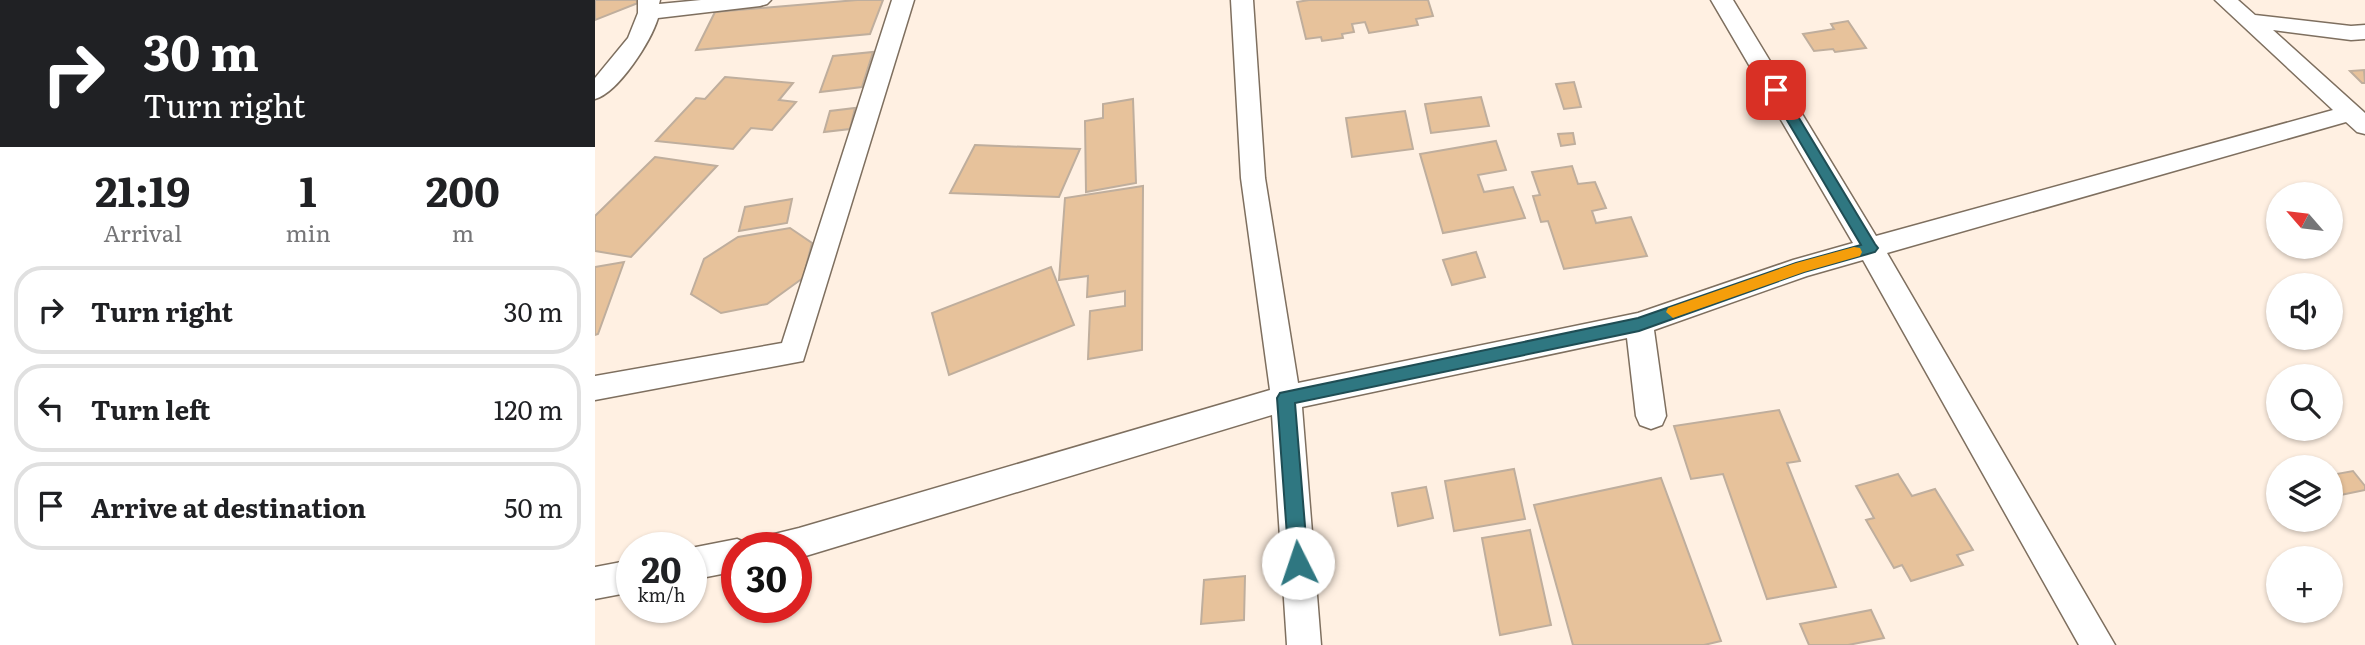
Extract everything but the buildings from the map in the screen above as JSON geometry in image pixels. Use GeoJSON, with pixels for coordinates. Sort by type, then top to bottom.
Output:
{"type":"FeatureCollection","features":[{"type":"Feature","properties":{"kind":"street"},"geometry":{"type":"LineString","coordinates":[[595,91],[624,64],[650,6],[761,0]]}},
{"type":"Feature","properties":{"kind":"street"},"geometry":{"type":"LineString","coordinates":[[595,388],[793,353],[903,0]]}},
{"type":"Feature","properties":{"kind":"street"},"geometry":{"type":"LineString","coordinates":[[1243,0],[1253,178],[1286,398],[1304,645]]}},
{"type":"Feature","properties":{"kind":"street"},"geometry":{"type":"LineString","coordinates":[[1722,0],[1870,248],[2098,645]]}},
{"type":"Feature","properties":{"kind":"street"},"geometry":{"type":"LineString","coordinates":[[2226,0],[2357,119]]}},
{"type":"Feature","properties":{"kind":"street"},"geometry":{"type":"LineString","coordinates":[[2249,21],[2351,33],[2365,32]]}},
{"type":"Feature","properties":{"kind":"street"},"geometry":{"type":"LineString","coordinates":[[812,539],[1286,398],[1639,324],[1802,267],[2357,119]]}},
{"type":"Feature","properties":{"kind":"street"},"geometry":{"type":"LineString","coordinates":[[1639,324],[1651,416]]}},
{"type":"Feature","properties":{"kind":"street"},"geometry":{"type":"LineString","coordinates":[[595,583],[616,579]]}},
{"type":"Feature","properties":{"kind":"slow traffic"},"geometry":{"type":"LineString","coordinates":[[1673,312],[1802,267],[1854,252]]}},
{"type":"Feature","properties":{"kind":"route"},"geometry":{"type":"LineString","coordinates":[[1298,563],[1286,398],[1639,324],[1802,267],[1870,248],[1776,90]]}}]}
